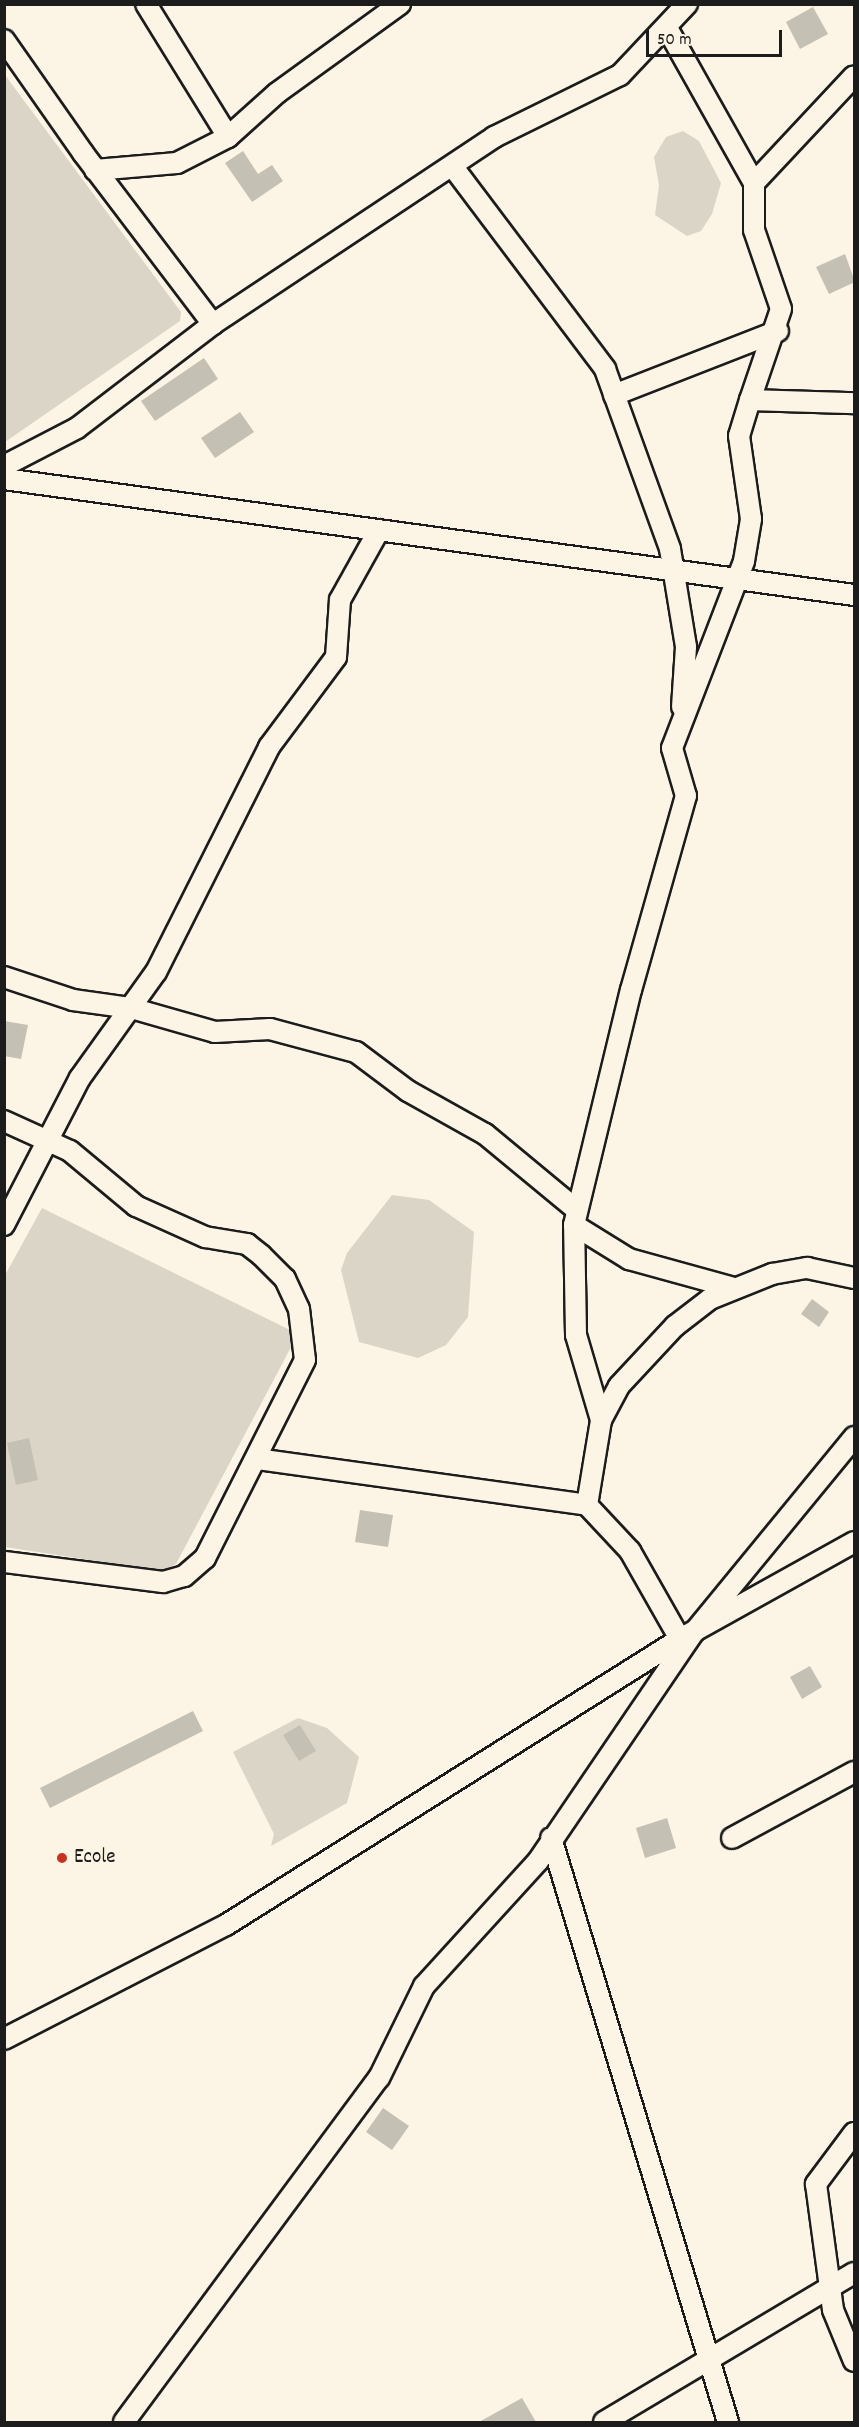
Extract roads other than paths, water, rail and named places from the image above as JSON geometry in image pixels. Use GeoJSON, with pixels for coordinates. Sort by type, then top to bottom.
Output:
{"type":"FeatureCollection","features":[{"type":"Feature","properties":{"kind":"street"},"geometry":{"type":"LineString","coordinates":[[146,4],[228,137]]}},
{"type":"Feature","properties":{"kind":"street"},"geometry":{"type":"LineString","coordinates":[[95,170],[177,164],[228,137],[277,93],[400,4]]}},
{"type":"Feature","properties":{"kind":"street"},"geometry":{"type":"LineString","coordinates":[[4,466],[77,429],[213,324],[453,167],[494,137],[620,75],[667,28],[687,4]]}},
{"type":"Feature","properties":{"kind":"street"},"geometry":{"type":"LineString","coordinates":[[601,1420],[576,1335],[576,1217],[631,990],[684,807],[686,796],[672,754],[681,722],[738,579],[751,519],[739,436],[750,400],[778,332],[781,309],[754,230],[754,183],[667,28]]}},
{"type":"Feature","properties":{"kind":"street"},"geometry":{"type":"LineString","coordinates":[[4,40],[95,170],[213,324]]}},
{"type":"Feature","properties":{"kind":"street"},"geometry":{"type":"LineString","coordinates":[[754,183],[855,76]]}},
{"type":"Feature","properties":{"kind":"street"},"geometry":{"type":"LineString","coordinates":[[453,167],[584,338],[615,394],[674,570],[686,646],[681,722]]}},
{"type":"Feature","properties":{"kind":"street"},"geometry":{"type":"LineString","coordinates":[[615,394],[778,332]]}},
{"type":"Feature","properties":{"kind":"street"},"geometry":{"type":"LineString","coordinates":[[750,400],[855,403]]}},
{"type":"Feature","properties":{"kind":"street"},"geometry":{"type":"LineString","coordinates":[[4,479],[855,596]]}},
{"type":"Feature","properties":{"kind":"street"},"geometry":{"type":"LineString","coordinates":[[4,1225],[80,1078],[156,972],[269,747],[336,657],[340,600],[379,530]]}},
{"type":"Feature","properties":{"kind":"street"},"geometry":{"type":"LineString","coordinates":[[4,976],[73,1000],[131,1008],[215,1032],[270,1029],[356,1052],[408,1091],[485,1134],[576,1217],[629,1259],[731,1287]]}},
{"type":"Feature","properties":{"kind":"street"},"geometry":{"type":"LineString","coordinates":[[4,1121],[48,1138],[136,1206],[205,1237],[247,1244],[285,1279],[305,1333],[305,1360],[257,1459],[205,1558],[184,1576],[163,1582],[4,1562]]}},
{"type":"Feature","properties":{"kind":"street"},"geometry":{"type":"LineString","coordinates":[[587,1505],[601,1420],[619,1386],[675,1326],[731,1287],[807,1268],[855,1278]]}},
{"type":"Feature","properties":{"kind":"street"},"geometry":{"type":"LineString","coordinates":[[124,2422],[379,2078],[424,1986],[500,1905],[551,1838],[685,1638],[855,1437]]}},
{"type":"Feature","properties":{"kind":"street"},"geometry":{"type":"LineString","coordinates":[[257,1459],[587,1505],[630,1551],[685,1638]]}},
{"type":"Feature","properties":{"kind":"street"},"geometry":{"type":"LineString","coordinates":[[4,2039],[226,1925],[685,1638],[855,1542]]}},
{"type":"Feature","properties":{"kind":"street"},"geometry":{"type":"LineString","coordinates":[[732,1838],[855,1772]]}},
{"type":"Feature","properties":{"kind":"street"},"geometry":{"type":"LineString","coordinates":[[551,1838],[713,2357],[728,2422]]}},
{"type":"Feature","properties":{"kind":"street"},"geometry":{"type":"LineString","coordinates":[[855,2133],[816,2184],[828,2289],[855,2361]]}},
{"type":"Feature","properties":{"kind":"street"},"geometry":{"type":"LineString","coordinates":[[604,2422],[855,2273]]}},
{"type":"Feature","properties":{"kind":"place","name":"Ecole"},"geometry":{"type":"Point","coordinates":[62,1858]}}]}
